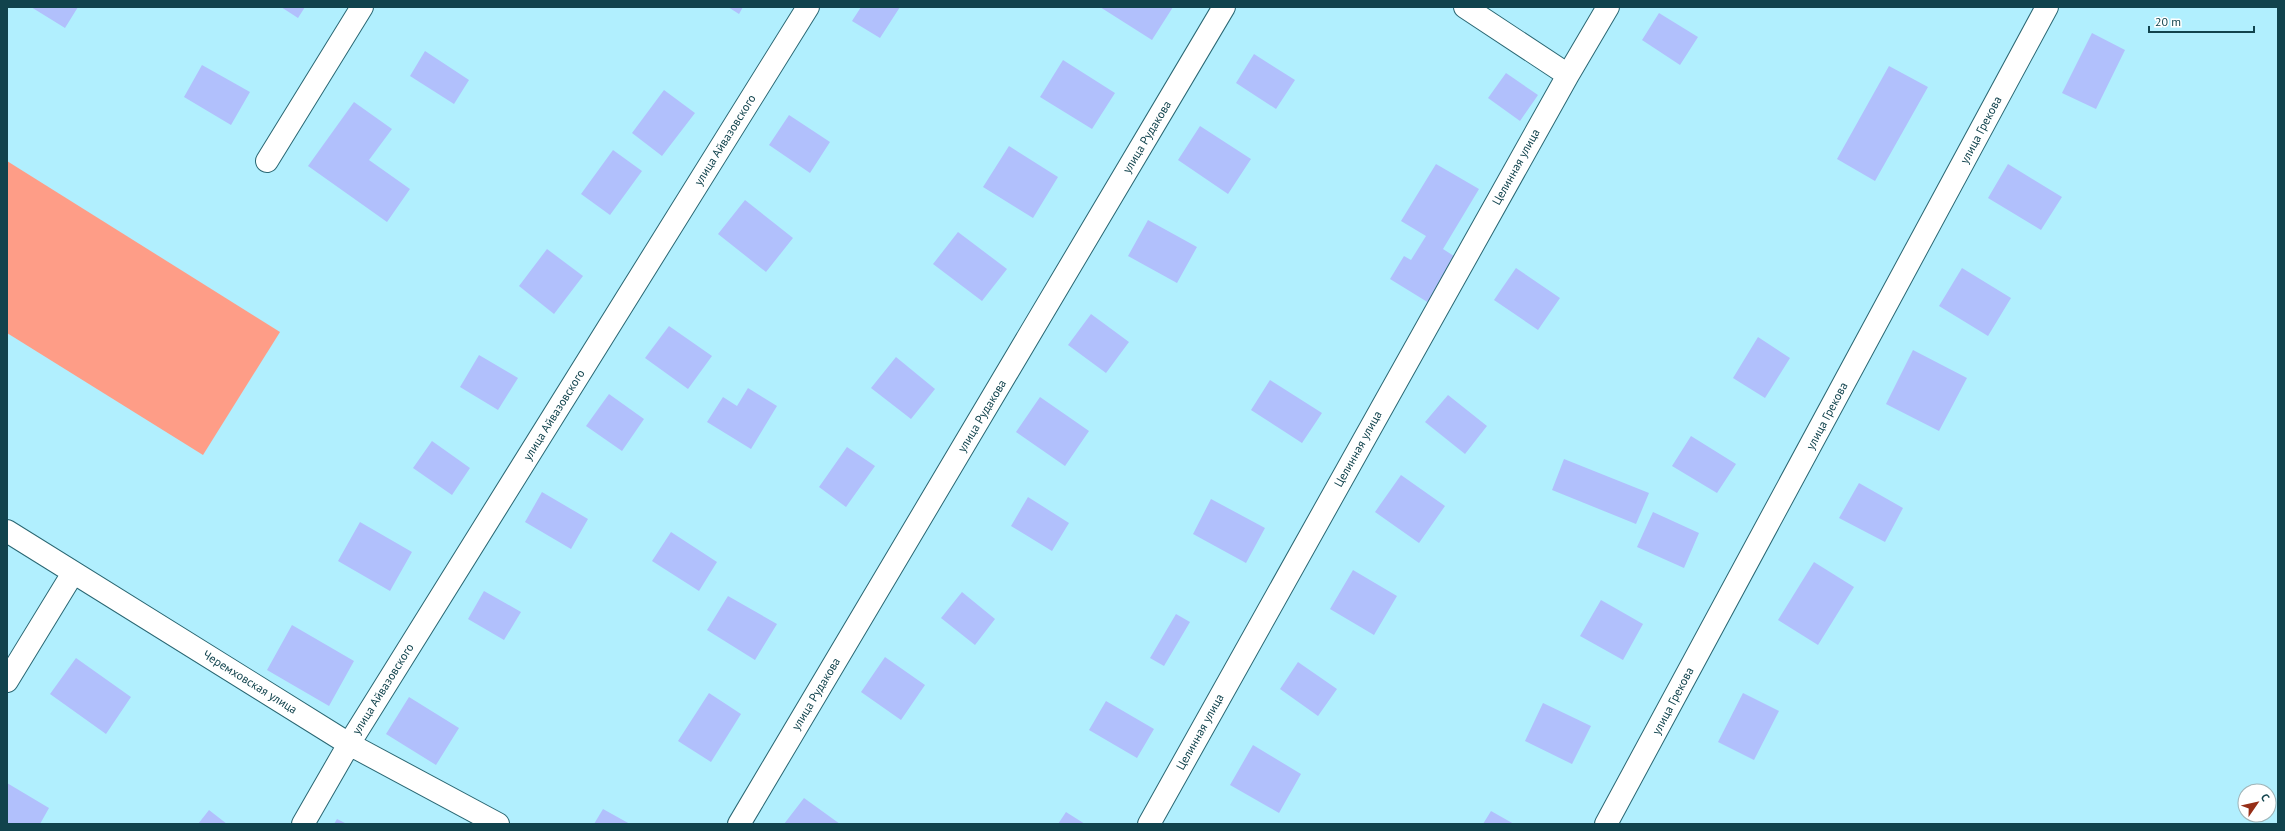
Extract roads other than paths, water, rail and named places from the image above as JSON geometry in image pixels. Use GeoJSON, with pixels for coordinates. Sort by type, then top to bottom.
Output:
{"type":"FeatureCollection","features":[{"type":"Feature","properties":{"kind":"street"},"geometry":{"type":"LineString","coordinates":[[267,161],[362,7]]}},
{"type":"Feature","properties":{"kind":"street","name":"улица Айвазовского"},"geometry":{"type":"LineString","coordinates":[[304,824],[349,744],[808,7]]}},
{"type":"Feature","properties":{"kind":"street","name":"улица Рудакова"},"geometry":{"type":"LineString","coordinates":[[739,824],[1224,7]]}},
{"type":"Feature","properties":{"kind":"street"},"geometry":{"type":"LineString","coordinates":[[1465,7],[1568,75]]}},
{"type":"Feature","properties":{"kind":"street","name":"Целинная улица"},"geometry":{"type":"LineString","coordinates":[[1149,824],[1568,75],[1608,7]]}},
{"type":"Feature","properties":{"kind":"street","name":"улица Грекова"},"geometry":{"type":"LineString","coordinates":[[1606,824],[2047,7]]}},
{"type":"Feature","properties":{"kind":"street","name":"Черемховская улица"},"geometry":{"type":"LineString","coordinates":[[7,531],[349,744],[498,824]]}},
{"type":"Feature","properties":{"kind":"street"},"geometry":{"type":"LineString","coordinates":[[7,681],[73,573]]}}]}
